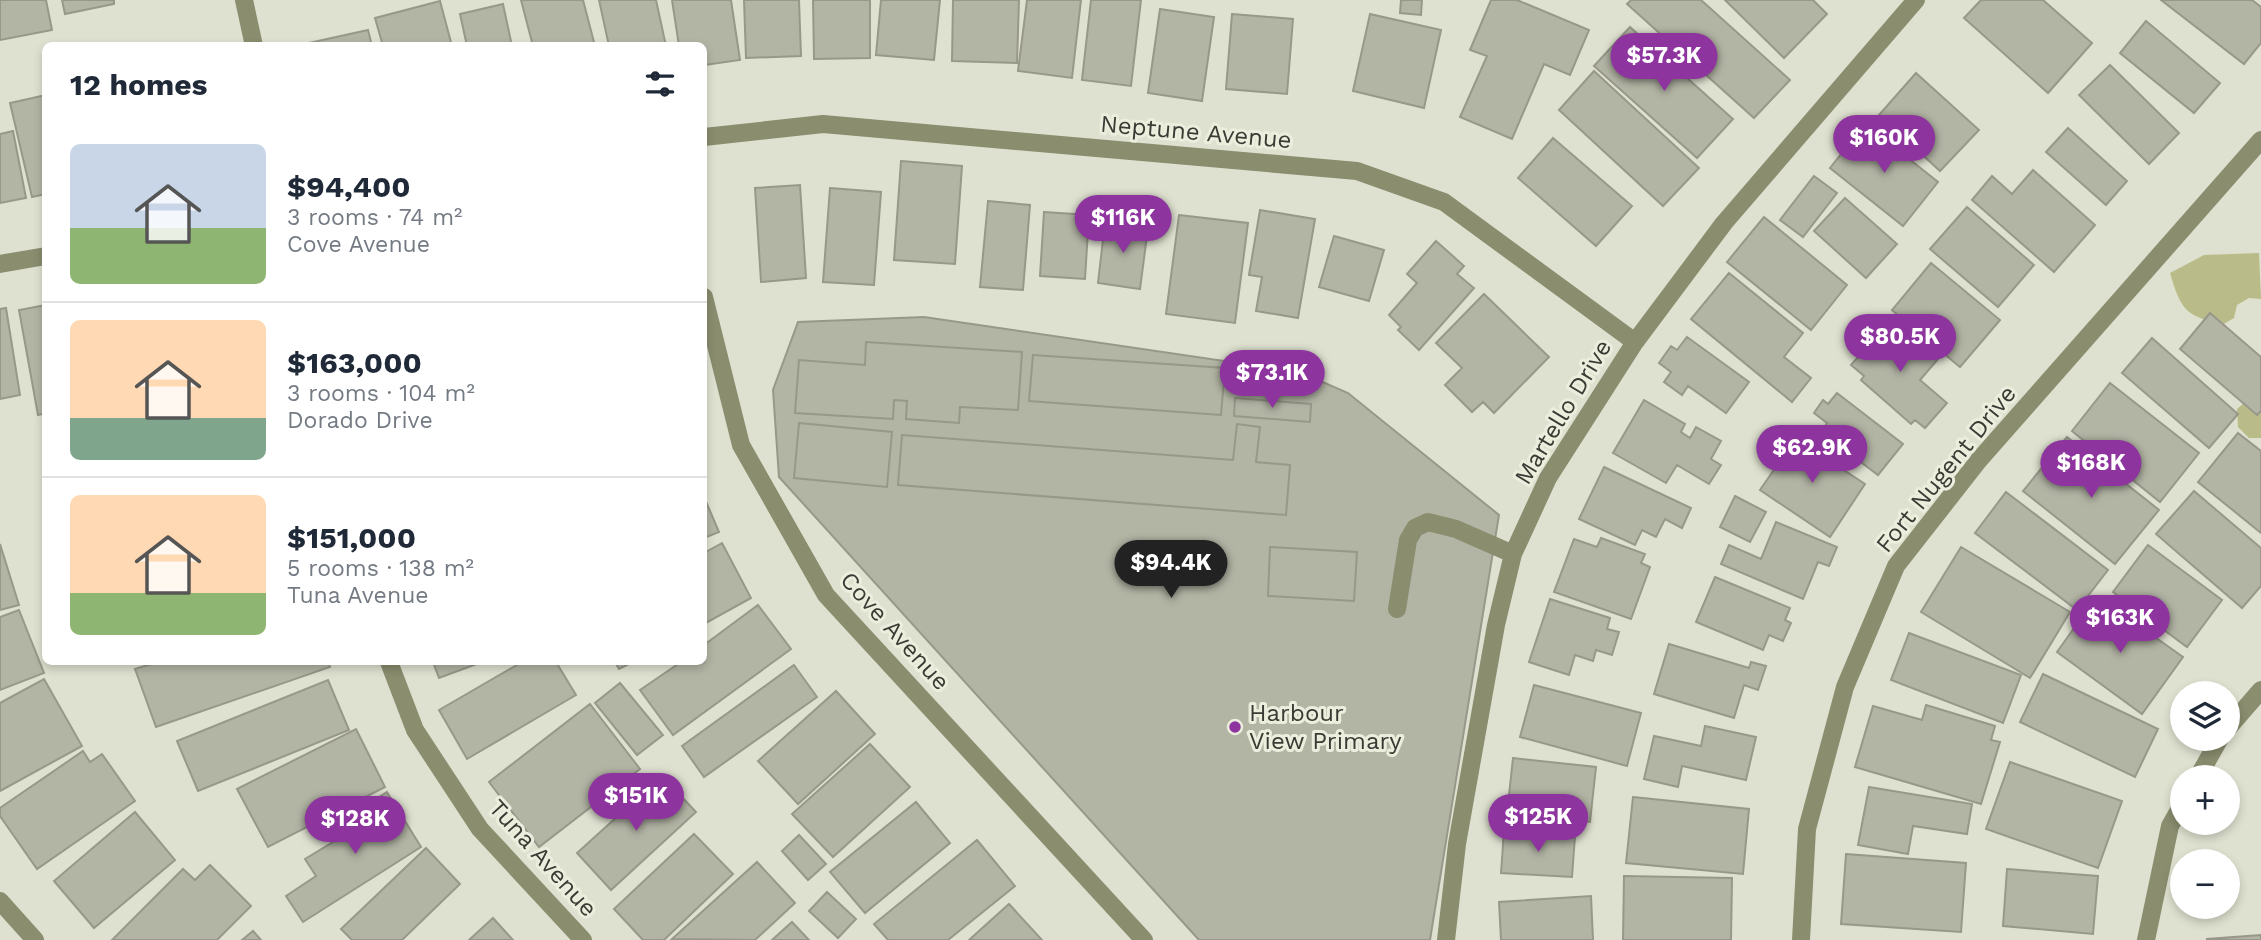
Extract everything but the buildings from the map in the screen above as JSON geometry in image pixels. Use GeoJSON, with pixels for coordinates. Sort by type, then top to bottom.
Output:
{"type":"FeatureCollection","features":[{"type":"Feature","properties":{"kind":"street"},"geometry":{"type":"LineString","coordinates":[[244,0],[253,42]]}},
{"type":"Feature","properties":{"kind":"street","name":"Martello Drive"},"geometry":{"type":"LineString","coordinates":[[1446,940],[1457,844],[1496,625],[1513,554],[1548,478],[1634,342],[1724,223],[1916,0]]}},
{"type":"Feature","properties":{"kind":"street","name":"Neptune Avenue"},"geometry":{"type":"LineString","coordinates":[[707,137],[823,124],[1357,171],[1444,202],[1634,342]]}},
{"type":"Feature","properties":{"kind":"street","name":"Fort Nugent Drive"},"geometry":{"type":"LineString","coordinates":[[1801,940],[1807,829],[1845,687],[1896,566],[1979,460],[2261,140]]}},
{"type":"Feature","properties":{"kind":"street"},"geometry":{"type":"LineString","coordinates":[[0,264],[42,257]]}},
{"type":"Feature","properties":{"kind":"street","name":"Cove Avenue"},"geometry":{"type":"LineString","coordinates":[[707,309],[741,445],[826,595],[1144,940]]}},
{"type":"Feature","properties":{"kind":"street"},"geometry":{"type":"LineString","coordinates":[[1397,609],[1408,540],[1415,528],[1428,522],[1456,529],[1513,554]]}},
{"type":"Feature","properties":{"kind":"street","name":"Tuna Avenue"},"geometry":{"type":"LineString","coordinates":[[390,665],[415,730],[480,829],[583,940]]}},
{"type":"Feature","properties":{"kind":"street"},"geometry":{"type":"LineString","coordinates":[[2240,714],[2261,690]]}},
{"type":"Feature","properties":{"kind":"street"},"geometry":{"type":"LineString","coordinates":[[2146,940],[2170,826]]}},
{"type":"Feature","properties":{"kind":"street"},"geometry":{"type":"LineString","coordinates":[[0,901],[36,940]]}},
{"type":"Feature","properties":{"kind":"green space"},"geometry":{"type":"Polygon","coordinates":[[[2259,253],[2261,299],[2249,298],[2237,305],[2234,318],[2222,325],[2200,318],[2186,309],[2170,273],[2204,255],[2259,253]]]}},
{"type":"Feature","properties":{"kind":"green space"},"geometry":{"type":"Polygon","coordinates":[[[2261,388],[2261,438],[2249,438],[2238,427],[2237,409],[2261,388]]]}},
{"type":"Feature","properties":{"kind":"place","name":"Harbour View Primary"},"geometry":{"type":"Point","coordinates":[1235,727]}}]}
